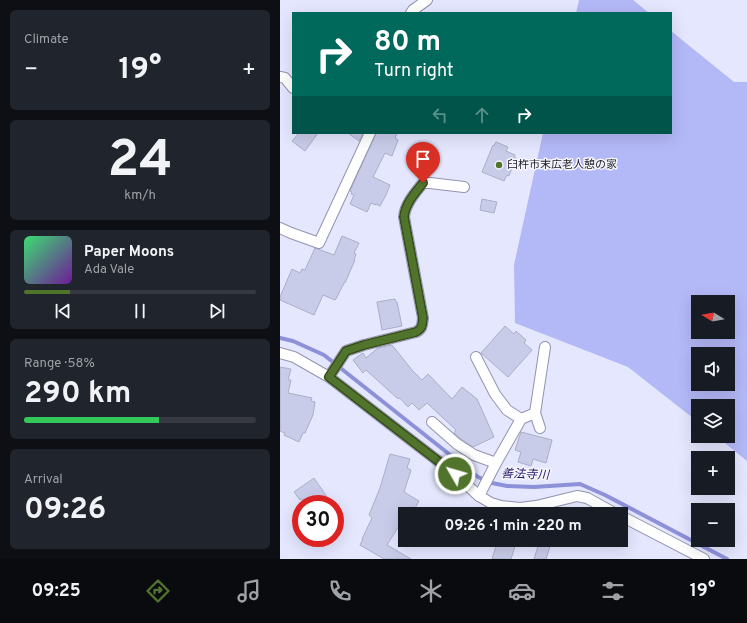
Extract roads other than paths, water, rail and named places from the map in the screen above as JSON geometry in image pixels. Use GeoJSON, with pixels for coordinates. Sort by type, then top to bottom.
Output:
{"type":"FeatureCollection","features":[{"type":"Feature","properties":{"kind":"street"},"geometry":{"type":"LineString","coordinates":[[412,12],[427,0]]}},
{"type":"Feature","properties":{"kind":"street"},"geometry":{"type":"LineString","coordinates":[[280,77],[285,78],[292,87]]}},
{"type":"Feature","properties":{"kind":"street"},"geometry":{"type":"LineString","coordinates":[[280,228],[319,243],[370,134]]}},
{"type":"Feature","properties":{"kind":"street"},"geometry":{"type":"LineString","coordinates":[[330,376],[346,351],[416,332],[421,329],[423,318],[404,211],[423,183],[430,182],[464,187]]}},
{"type":"Feature","properties":{"kind":"street"},"geometry":{"type":"LineString","coordinates":[[540,428],[535,413],[545,347]]}},
{"type":"Feature","properties":{"kind":"street"},"geometry":{"type":"LineString","coordinates":[[280,353],[294,357],[330,376],[491,503],[510,507]]}},
{"type":"Feature","properties":{"kind":"street"},"geometry":{"type":"LineString","coordinates":[[476,357],[495,394],[507,410],[521,419]]}},
{"type":"Feature","properties":{"kind":"street"},"geometry":{"type":"LineString","coordinates":[[480,493],[521,419],[535,413]]}},
{"type":"Feature","properties":{"kind":"street"},"geometry":{"type":"LineString","coordinates":[[432,422],[457,444],[494,466]]}},
{"type":"Feature","properties":{"kind":"street"},"geometry":{"type":"LineString","coordinates":[[528,507],[577,496],[587,498],[603,507]]}},
{"type":"Feature","properties":{"kind":"street"},"geometry":{"type":"LineString","coordinates":[[628,520],[704,559]]}},
{"type":"Feature","properties":{"kind":"waterway","name":"善法寺川"},"geometry":{"type":"LineString","coordinates":[[280,338],[293,341],[324,355],[478,477],[492,483],[507,486],[534,487],[580,484],[605,495],[727,559]]}},
{"type":"Feature","properties":{"kind":"place","name":"臼杵市末広老人憩の家"},"geometry":{"type":"Point","coordinates":[499,165]}}]}
